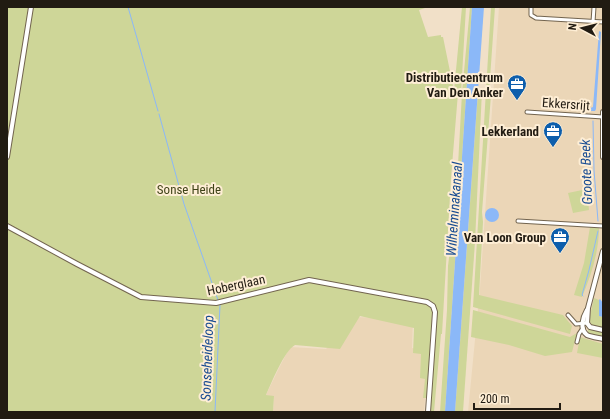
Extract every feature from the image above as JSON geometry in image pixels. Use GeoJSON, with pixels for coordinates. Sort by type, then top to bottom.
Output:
{"type":"FeatureCollection","features":[{"type":"Feature","properties":{"kind":"street"},"geometry":{"type":"LineString","coordinates":[[7,157],[31,7]]}},
{"type":"Feature","properties":{"kind":"street"},"geometry":{"type":"LineString","coordinates":[[531,7],[531,15],[533,16],[603,22]]}},
{"type":"Feature","properties":{"kind":"street"},"geometry":{"type":"LineString","coordinates":[[593,22],[594,7]]}},
{"type":"Feature","properties":{"kind":"street","name":"Ekkersrijt"},"geometry":{"type":"LineString","coordinates":[[527,112],[603,116]]}},
{"type":"Feature","properties":{"kind":"street","name":"Ekkersrijt"},"geometry":{"type":"LineString","coordinates":[[603,112],[603,157]]}},
{"type":"Feature","properties":{"kind":"street"},"geometry":{"type":"LineString","coordinates":[[518,221],[603,226]]}},
{"type":"Feature","properties":{"kind":"street","name":"Hoberglaan"},"geometry":{"type":"LineString","coordinates":[[7,227],[141,297],[216,303],[309,280],[427,302],[433,306],[435,312],[428,412]]}},
{"type":"Feature","properties":{"kind":"street"},"geometry":{"type":"LineString","coordinates":[[577,342],[584,325],[603,251]]}},
{"type":"Feature","properties":{"kind":"street"},"geometry":{"type":"LineString","coordinates":[[568,315],[576,324],[603,330]]}},
{"type":"Feature","properties":{"kind":"street"},"geometry":{"type":"LineString","coordinates":[[584,325],[587,335],[603,339]]}},
{"type":"Feature","properties":{"kind":"shaded area"},"geometry":{"type":"Polygon","coordinates":[[[499,7],[603,7],[603,412],[468,412],[480,288],[499,7]]]}},
{"type":"Feature","properties":{"kind":"shaded area"},"geometry":{"type":"Polygon","coordinates":[[[354,317],[413,319],[412,348],[429,350],[424,412],[273,412],[274,397],[266,395],[290,347],[326,349],[354,317]]]}},
{"type":"Feature","properties":{"kind":"green space","name":"Sonse Heide"},"geometry":{"type":"Polygon","coordinates":[[[7,7],[428,7],[419,10],[428,37],[441,35],[441,37],[443,37],[454,91],[462,7],[466,7],[461,93],[458,93],[451,178],[442,334],[434,412],[429,412],[432,332],[427,398],[423,398],[425,379],[420,378],[421,354],[413,353],[414,328],[360,316],[340,349],[295,345],[291,348],[279,367],[266,395],[274,396],[273,412],[7,412],[7,7]]]}},
{"type":"Feature","properties":{"kind":"green space"},"geometry":{"type":"Polygon","coordinates":[[[470,7],[472,7],[445,412],[440,412],[447,310],[448,266],[456,201],[462,93],[470,7]]]}},
{"type":"Feature","properties":{"kind":"green space"},"geometry":{"type":"Polygon","coordinates":[[[491,7],[495,7],[489,93],[491,95],[482,212],[483,222],[479,295],[563,315],[572,326],[570,334],[473,307],[491,7]]]}},
{"type":"Feature","properties":{"kind":"green space"},"geometry":{"type":"Polygon","coordinates":[[[482,90],[475,242],[463,412],[455,412],[478,92],[482,90]]]}},
{"type":"Feature","properties":{"kind":"green space"},"geometry":{"type":"Polygon","coordinates":[[[587,189],[589,210],[573,213],[568,193],[587,189]]]}},
{"type":"Feature","properties":{"kind":"green space"},"geometry":{"type":"Polygon","coordinates":[[[590,227],[599,228],[598,246],[594,263],[582,297],[574,295],[584,263],[590,227]]]}},
{"type":"Feature","properties":{"kind":"green space"},"geometry":{"type":"Polygon","coordinates":[[[594,298],[599,300],[599,316],[603,317],[603,328],[592,325],[589,320],[594,298]]]}},
{"type":"Feature","properties":{"kind":"green space"},"geometry":{"type":"Polygon","coordinates":[[[473,310],[570,337],[577,333],[572,352],[545,356],[509,345],[471,337],[473,310]]]}},
{"type":"Feature","properties":{"kind":"green space"},"geometry":{"type":"Polygon","coordinates":[[[588,329],[603,332],[603,337],[589,333],[588,329]]]}},
{"type":"Feature","properties":{"kind":"green space"},"geometry":{"type":"Polygon","coordinates":[[[580,337],[603,344],[603,358],[577,353],[580,337]]]}},
{"type":"Feature","properties":{"kind":"water"},"geometry":{"type":"Polygon","coordinates":[[[472,7],[484,7],[455,412],[445,412],[472,7]]]}},
{"type":"Feature","properties":{"kind":"water"},"geometry":{"type":"Polygon","coordinates":[[[599,31],[601,32],[596,109],[595,111],[587,111],[593,107],[599,31]]]}},
{"type":"Feature","properties":{"kind":"water"},"geometry":{"type":"Polygon","coordinates":[[[492,208],[497,210],[499,215],[497,220],[492,222],[487,220],[485,215],[487,210],[492,208]]]}},
{"type":"Feature","properties":{"kind":"water"},"geometry":{"type":"Polygon","coordinates":[[[600,299],[603,303],[603,317],[599,316],[600,299]]]}},
{"type":"Feature","properties":{"kind":"waterway","name":"Sonseheideloop"},"geometry":{"type":"LineString","coordinates":[[128,7],[158,111]]}},
{"type":"Feature","properties":{"kind":"waterway","name":"Sonseheideloop"},"geometry":{"type":"LineString","coordinates":[[159,114],[184,204],[218,300]]}},
{"type":"Feature","properties":{"kind":"waterway","name":"Groote Beek"},"geometry":{"type":"LineString","coordinates":[[593,121],[594,170],[598,221]]}},
{"type":"Feature","properties":{"kind":"waterway","name":"Groote Beek"},"geometry":{"type":"LineString","coordinates":[[583,296],[598,231]]}},
{"type":"Feature","properties":{"kind":"waterway","name":"Sonseheideloop"},"geometry":{"type":"LineString","coordinates":[[215,412],[220,305]]}},
{"type":"Feature","properties":{"kind":"place","name":"Distributiecentrum Van Den Anker"},"geometry":{"type":"Point","coordinates":[517,101]}},
{"type":"Feature","properties":{"kind":"place","name":"Lekkerland"},"geometry":{"type":"Point","coordinates":[553,148]}},
{"type":"Feature","properties":{"kind":"place","name":"Van Loon Group"},"geometry":{"type":"Point","coordinates":[560,254]}},
{"type":"Feature","properties":{"kind":"water label","name":"Wilhelminakanaal"},"geometry":{"type":"Point","coordinates":[454,209]}}]}
